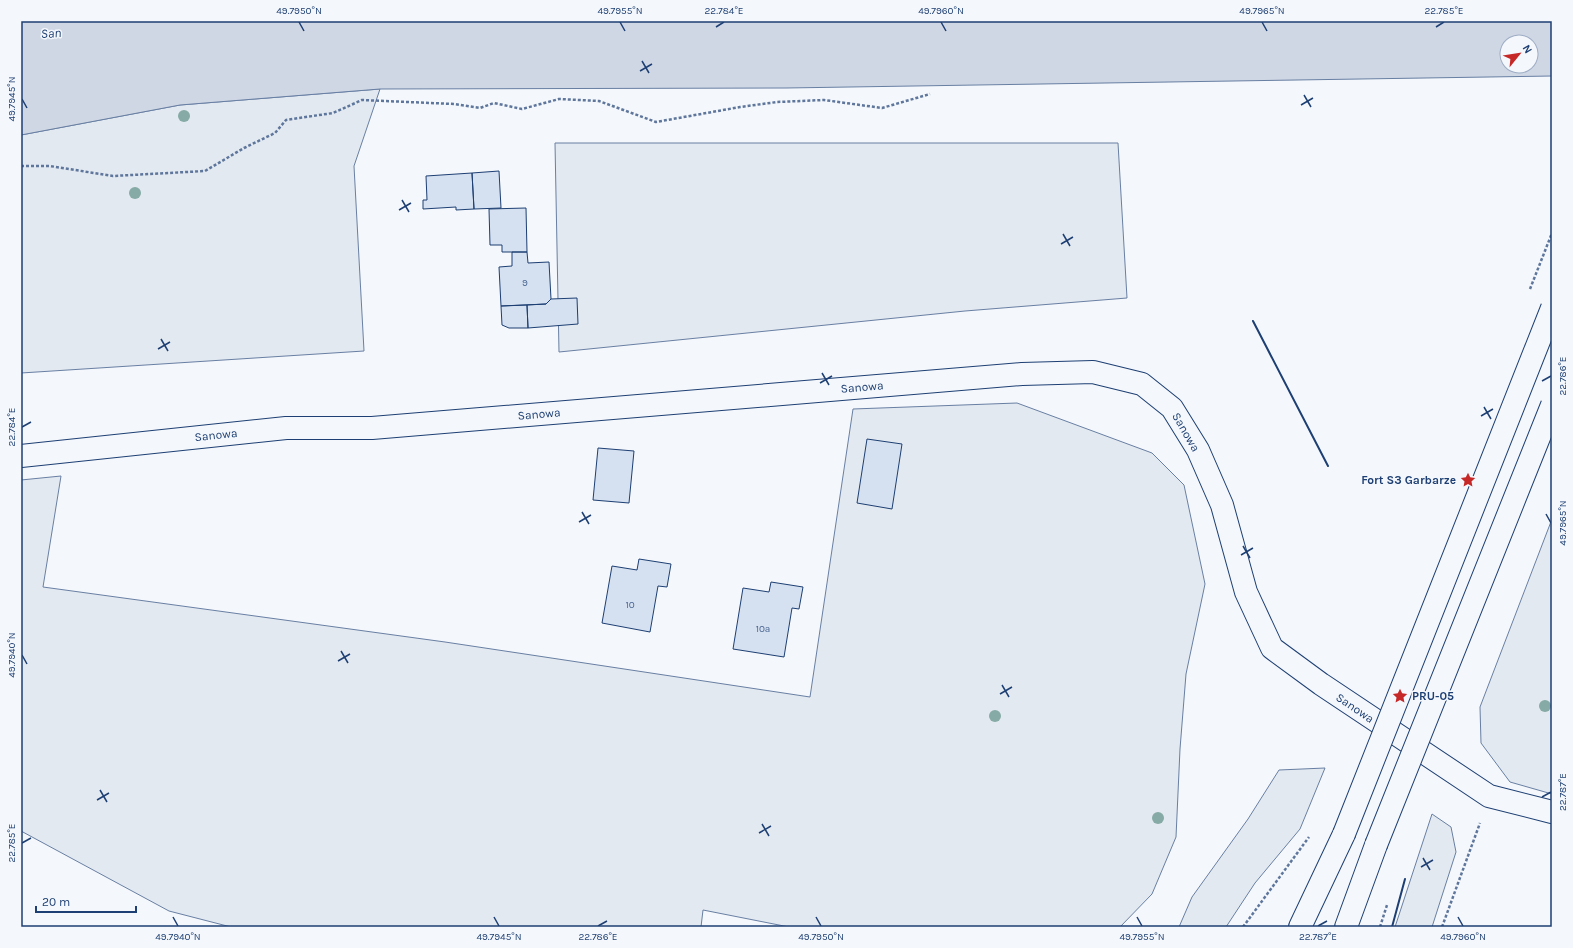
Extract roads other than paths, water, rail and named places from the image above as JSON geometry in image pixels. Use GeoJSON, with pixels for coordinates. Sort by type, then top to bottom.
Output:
{"type":"FeatureCollection","features":[{"type":"Feature","properties":{"kind":"main road"},"geometry":{"type":"LineString","coordinates":[[1300,927],[1344,834],[1552,308]]}},
{"type":"Feature","properties":{"kind":"main road","name":"Sanowa"},"geometry":{"type":"LineString","coordinates":[[21,456],[286,428],[372,428],[1022,374],[1093,372],[1142,384],[1172,408],[1198,450],[1222,506],[1246,592],[1272,648],[1321,684],[1489,796],[1552,812]]}},
{"type":"Feature","properties":{"kind":"main road"},"geometry":{"type":"LineString","coordinates":[[1346,927],[1376,845],[1552,405]]}},
{"type":"Feature","properties":{"kind":"water","name":"San"},"geometry":{"type":"Polygon","coordinates":[[[21,21],[1552,21],[1552,76],[786,88],[380,89],[180,105],[21,135],[21,21]]]}},
{"type":"Feature","properties":{"kind":"place","name":"Fort S3 Garbarze"},"geometry":{"type":"Point","coordinates":[1468,480]}},
{"type":"Feature","properties":{"kind":"place","name":"PRU-05"},"geometry":{"type":"Point","coordinates":[1400,696]}}]}
